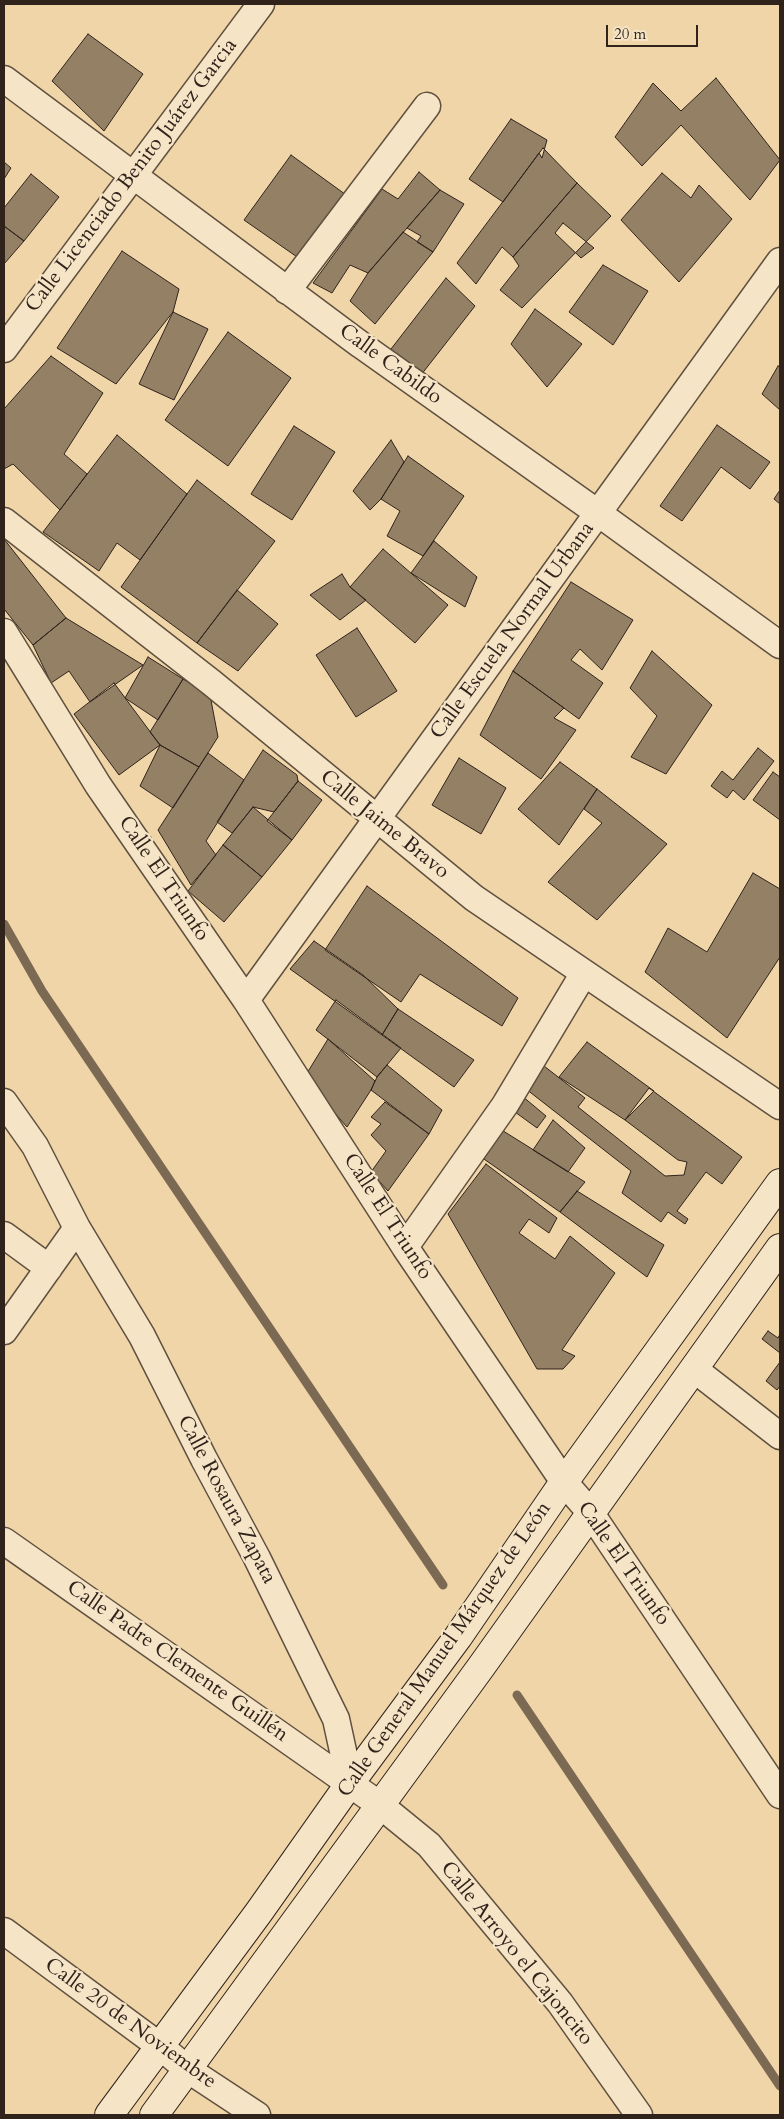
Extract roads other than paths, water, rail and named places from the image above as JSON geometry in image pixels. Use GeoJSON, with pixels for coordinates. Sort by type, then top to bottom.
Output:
{"type":"FeatureCollection","features":[{"type":"Feature","properties":{"kind":"street","name":"Calle Licenciado Benito Juárez Garcia"},"geometry":{"type":"LineString","coordinates":[[4,349],[261,4]]}},
{"type":"Feature","properties":{"kind":"street","name":"Calle Cabildo"},"geometry":{"type":"LineString","coordinates":[[4,79],[360,345],[598,513],[780,645]]}},
{"type":"Feature","properties":{"kind":"street"},"geometry":{"type":"LineString","coordinates":[[287,291],[427,106]]}},
{"type":"Feature","properties":{"kind":"street","name":"Calle Escuela Normal Urbana"},"geometry":{"type":"LineString","coordinates":[[246,1000],[780,261]]}},
{"type":"Feature","properties":{"kind":"street","name":"Calle Jaime Bravo"},"geometry":{"type":"LineString","coordinates":[[4,522],[212,683],[474,898],[780,1106]]}},
{"type":"Feature","properties":{"kind":"street","name":"Calle El Triunfo"},"geometry":{"type":"LineString","coordinates":[[4,632],[98,785],[246,1000],[405,1247],[564,1482],[590,1512],[780,1795]]}},
{"type":"Feature","properties":{"kind":"street"},"geometry":{"type":"LineString","coordinates":[[405,1247],[505,1105],[584,973]]}},
{"type":"Feature","properties":{"kind":"street"},"geometry":{"type":"LineString","coordinates":[[4,1102],[35,1146],[77,1228],[4,1331]]}},
{"type":"Feature","properties":{"kind":"street","name":"Calle General Manuel Márquez de León"},"geometry":{"type":"LineString","coordinates":[[109,2115],[260,1912],[350,1783],[458,1637],[564,1482],[780,1183]]}},
{"type":"Feature","properties":{"kind":"street","name":"Calle Rosaura Zapata"},"geometry":{"type":"LineString","coordinates":[[77,1228],[142,1336],[262,1567],[336,1719],[350,1783]]}},
{"type":"Feature","properties":{"kind":"street"},"geometry":{"type":"LineString","coordinates":[[4,1235],[49,1268]]}},
{"type":"Feature","properties":{"kind":"street","name":"Calle General Manuel Márquez de León"},"geometry":{"type":"LineString","coordinates":[[154,2115],[481,1667],[780,1248]]}},
{"type":"Feature","properties":{"kind":"street"},"geometry":{"type":"LineString","coordinates":[[694,1369],[780,1436]]}},
{"type":"Feature","properties":{"kind":"street","name":"Calle Padre Clemente Guillén"},"geometry":{"type":"LineString","coordinates":[[4,1541],[380,1805]]}},
{"type":"Feature","properties":{"kind":"street","name":"Calle Arroyo el Cajoncito"},"geometry":{"type":"LineString","coordinates":[[380,1805],[429,1845],[477,1900],[560,2003],[639,2115]]}},
{"type":"Feature","properties":{"kind":"street","name":"Calle 20 de Noviembre"},"geometry":{"type":"LineString","coordinates":[[4,1931],[161,2047],[187,2069],[257,2115]]}},
{"type":"Feature","properties":{"kind":"waterway"},"geometry":{"type":"LineString","coordinates":[[4,924],[42,991],[443,1585]]}},
{"type":"Feature","properties":{"kind":"waterway"},"geometry":{"type":"LineString","coordinates":[[517,1695],[780,2086]]}}]}
